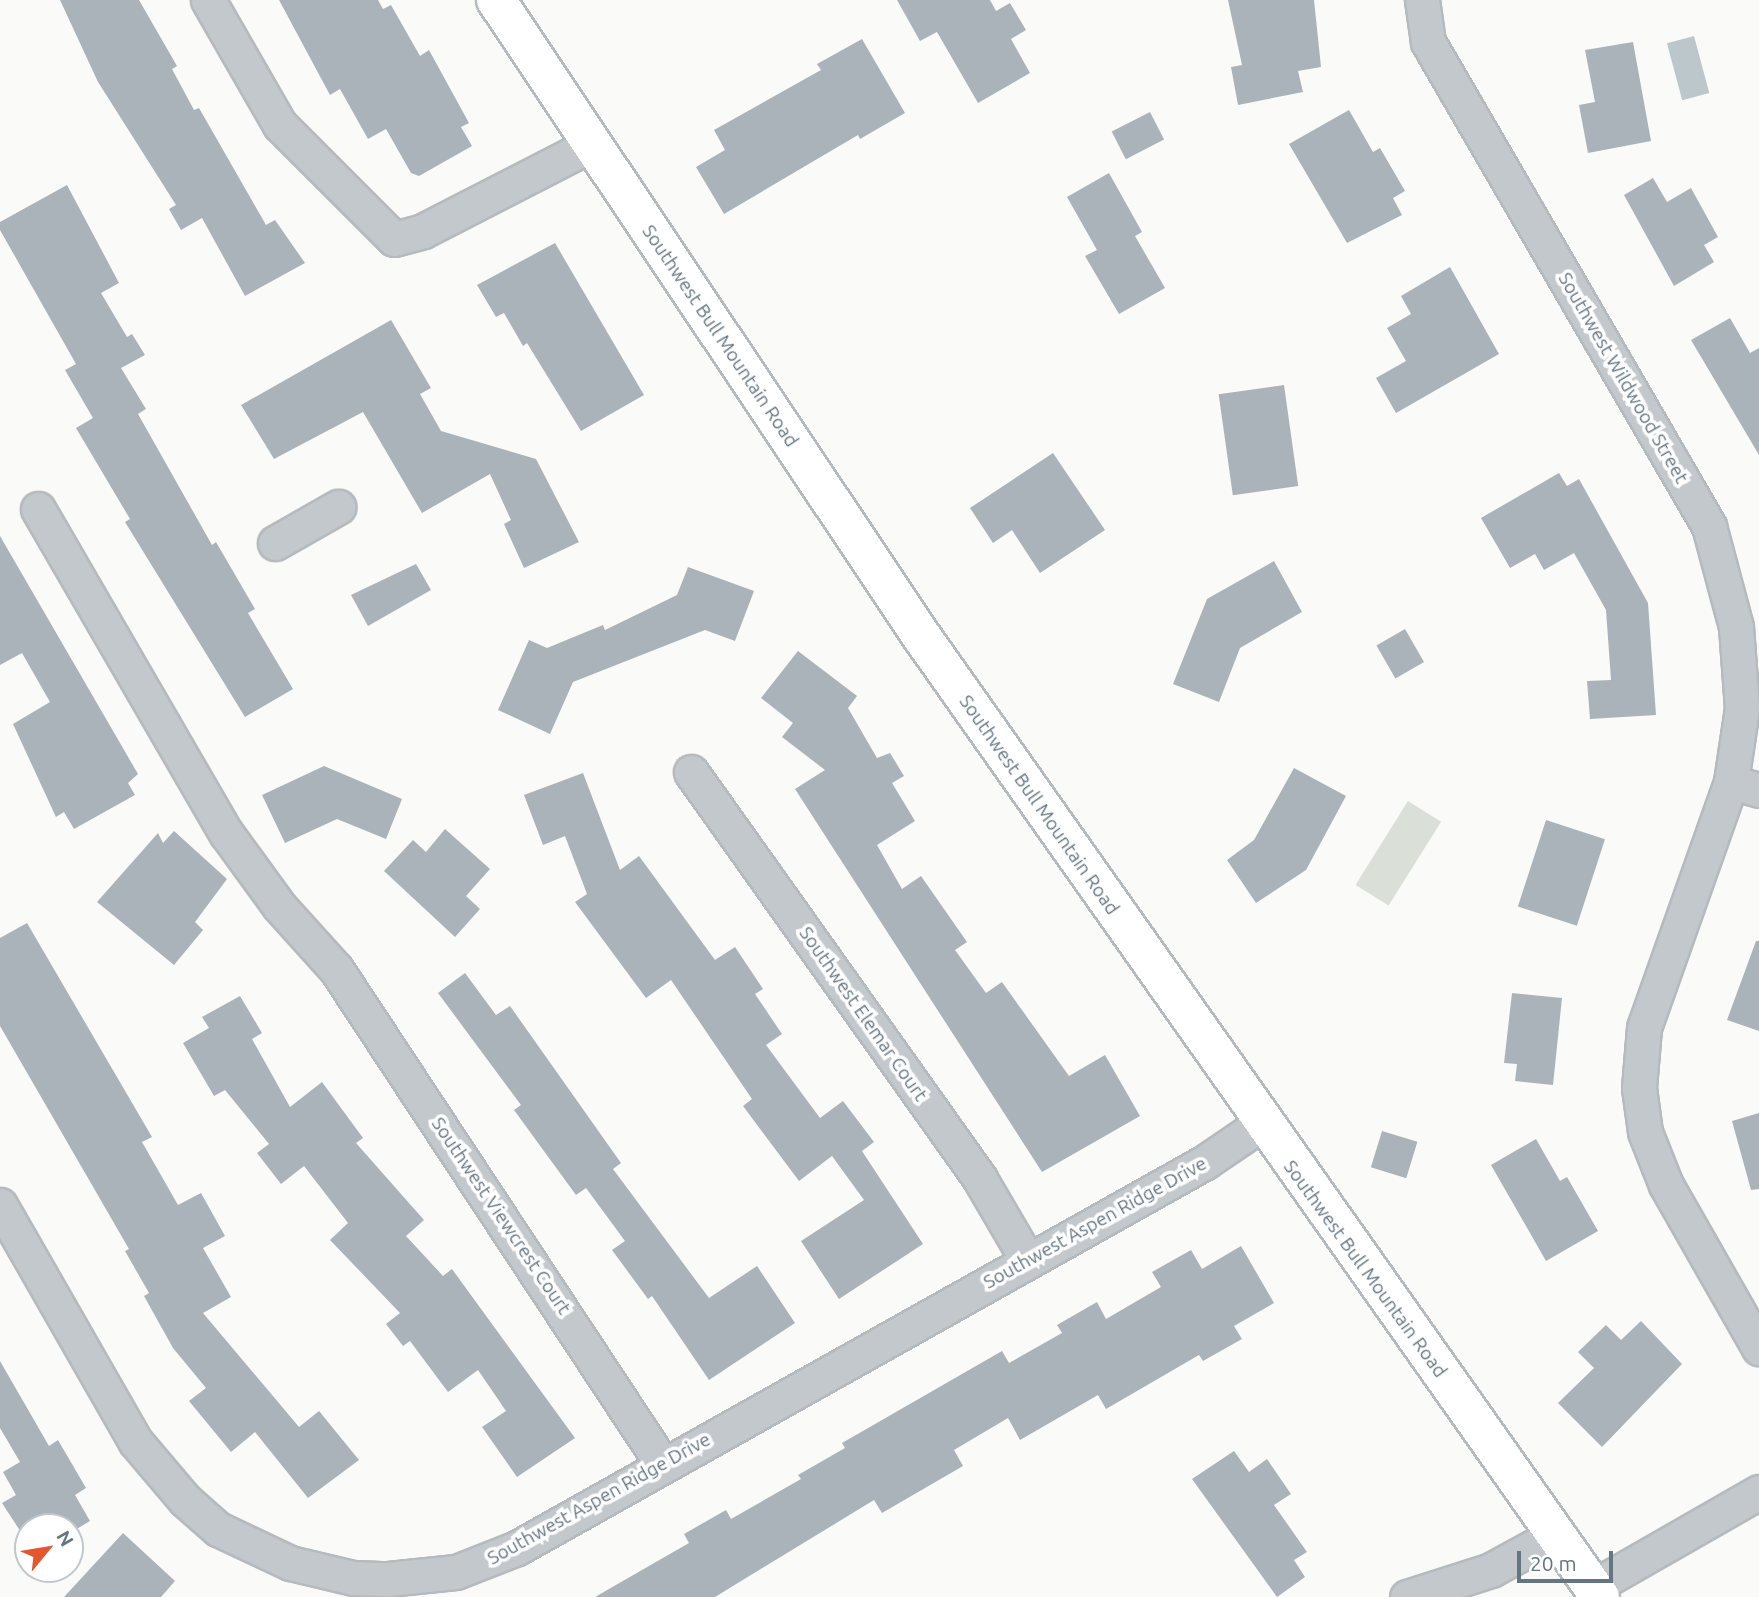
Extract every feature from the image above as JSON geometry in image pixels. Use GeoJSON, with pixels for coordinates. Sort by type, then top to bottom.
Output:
{"type":"FeatureCollection","features":[{"type":"Feature","properties":{"kind":"main road","name":"Southwest Bull Mountain Road"},"geometry":{"type":"LineString","coordinates":[[496,0],[922,637],[1261,1124],[1597,1592]]}},
{"type":"Feature","properties":{"kind":"street"},"geometry":{"type":"LineString","coordinates":[[208,0],[280,125],[394,239],[423,231],[592,144]]}},
{"type":"Feature","properties":{"kind":"street","name":"Southwest Wildwood Street"},"geometry":{"type":"LineString","coordinates":[[1422,0],[1428,42],[1709,526],[1735,627],[1745,786],[1644,1028],[1639,1088],[1645,1132],[1666,1185],[1759,1348]]}},
{"type":"Feature","properties":{"kind":"street"},"geometry":{"type":"LineString","coordinates":[[275,543],[338,507]]}},
{"type":"Feature","properties":{"kind":"street","name":"Southwest Viewcrest Court"},"geometry":{"type":"LineString","coordinates":[[38,509],[226,833],[279,906],[336,969],[629,1404],[663,1465]]}},
{"type":"Feature","properties":{"kind":"street","name":"Southwest Elemar Court"},"geometry":{"type":"LineString","coordinates":[[691,772],[980,1179],[1028,1261]]}},
{"type":"Feature","properties":{"kind":"street","name":"Southwest Aspen Ridge Drive"},"geometry":{"type":"LineString","coordinates":[[0,1205],[155,1469],[218,1529],[270,1555],[353,1578],[456,1572],[517,1548],[1205,1162],[1261,1124]]}},
{"type":"Feature","properties":{"kind":"street"},"geometry":{"type":"LineString","coordinates":[[1597,1592],[1759,1492]]}},
{"type":"Feature","properties":{"kind":"street"},"geometry":{"type":"LineString","coordinates":[[1407,1597],[1491,1570],[1555,1535]]}},
{"type":"Feature","properties":{"kind":"shaded area"},"geometry":{"type":"Polygon","coordinates":[[[1694,36],[1709,93],[1682,100],[1667,43],[1694,36]]]}},
{"type":"Feature","properties":{"kind":"shaded area"},"geometry":{"type":"Polygon","coordinates":[[[1408,801],[1441,822],[1389,906],[1356,885],[1408,801]]]}},
{"type":"Feature","properties":{"kind":"building"},"geometry":{"type":"Polygon","coordinates":[[[60,0],[139,0],[177,66],[172,69],[194,110],[199,108],[266,225],[275,220],[305,263],[245,296],[202,218],[181,230],[169,209],[176,205],[98,82],[60,0]]]}},
{"type":"Feature","properties":{"kind":"building"},"geometry":{"type":"Polygon","coordinates":[[[279,0],[378,0],[383,9],[391,5],[420,56],[429,50],[469,123],[461,127],[472,146],[419,176],[411,173],[386,129],[368,139],[340,89],[330,95],[279,0]]]}},
{"type":"Feature","properties":{"kind":"building"},"geometry":{"type":"Polygon","coordinates":[[[897,0],[990,0],[996,11],[1010,3],[1026,30],[1011,39],[1030,73],[978,103],[937,32],[920,41],[897,0]]]}},
{"type":"Feature","properties":{"kind":"building"},"geometry":{"type":"Polygon","coordinates":[[[1228,0],[1314,0],[1321,67],[1298,71],[1303,92],[1238,105],[1231,67],[1242,65],[1228,0]]]}},
{"type":"Feature","properties":{"kind":"building"},"geometry":{"type":"Polygon","coordinates":[[[862,39],[905,113],[860,139],[858,135],[724,214],[696,167],[725,150],[714,130],[821,70],[817,64],[862,39]]]}},
{"type":"Feature","properties":{"kind":"building"},"geometry":{"type":"Polygon","coordinates":[[[1633,42],[1651,141],[1588,153],[1579,105],[1595,102],[1585,50],[1633,42]]]}},
{"type":"Feature","properties":{"kind":"building"},"geometry":{"type":"Polygon","coordinates":[[[1349,110],[1373,152],[1380,148],[1405,191],[1393,198],[1402,215],[1347,243],[1289,144],[1349,110]]]}},
{"type":"Feature","properties":{"kind":"building"},"geometry":{"type":"Polygon","coordinates":[[[1150,112],[1164,140],[1126,159],[1112,132],[1150,112]]]}},
{"type":"Feature","properties":{"kind":"building"},"geometry":{"type":"Polygon","coordinates":[[[1109,173],[1142,232],[1135,236],[1165,288],[1119,314],[1085,256],[1097,250],[1067,197],[1109,173]]]}},
{"type":"Feature","properties":{"kind":"building"},"geometry":{"type":"Polygon","coordinates":[[[1653,178],[1667,202],[1691,188],[1718,237],[1704,245],[1714,262],[1674,286],[1624,195],[1653,178]]]}},
{"type":"Feature","properties":{"kind":"building"},"geometry":{"type":"Polygon","coordinates":[[[67,185],[119,283],[101,293],[127,337],[132,334],[145,355],[121,368],[146,409],[138,414],[212,545],[216,542],[255,609],[248,613],[293,689],[245,717],[125,522],[130,519],[76,428],[93,418],[65,370],[76,364],[0,230],[0,222],[67,185]]]}},
{"type":"Feature","properties":{"kind":"building"},"geometry":{"type":"Polygon","coordinates":[[[555,243],[644,395],[581,431],[527,343],[523,346],[504,313],[496,317],[477,285],[555,243]]]}},
{"type":"Feature","properties":{"kind":"building"},"geometry":{"type":"Polygon","coordinates":[[[1450,267],[1499,354],[1396,413],[1376,378],[1406,361],[1387,328],[1411,314],[1401,296],[1450,267]]]}},
{"type":"Feature","properties":{"kind":"building"},"geometry":{"type":"Polygon","coordinates":[[[1730,318],[1750,353],[1759,348],[1759,455],[1691,340],[1730,318]]]}},
{"type":"Feature","properties":{"kind":"building"},"geometry":{"type":"Polygon","coordinates":[[[391,320],[431,388],[420,394],[441,431],[536,459],[579,542],[524,568],[504,524],[511,520],[490,474],[422,513],[363,412],[274,459],[241,405],[391,320]]]}},
{"type":"Feature","properties":{"kind":"building"},"geometry":{"type":"Polygon","coordinates":[[[1284,385],[1298,486],[1233,495],[1219,394],[1284,385]]]}},
{"type":"Feature","properties":{"kind":"building"},"geometry":{"type":"Polygon","coordinates":[[[1053,453],[1105,530],[1040,573],[1012,530],[993,543],[970,508],[1053,453]]]}},
{"type":"Feature","properties":{"kind":"building"},"geometry":{"type":"Polygon","coordinates":[[[1559,473],[1567,486],[1579,479],[1648,603],[1656,715],[1590,719],[1587,681],[1611,680],[1606,610],[1574,553],[1544,570],[1535,554],[1510,568],[1481,518],[1559,473]]]}},
{"type":"Feature","properties":{"kind":"building"},"geometry":{"type":"Polygon","coordinates":[[[0,536],[138,774],[128,783],[135,795],[74,829],[64,812],[56,817],[13,724],[50,702],[22,653],[0,665],[0,536]]]}},
{"type":"Feature","properties":{"kind":"building"},"geometry":{"type":"Polygon","coordinates":[[[1274,561],[1302,612],[1240,648],[1219,702],[1173,684],[1207,599],[1274,561]]]}},
{"type":"Feature","properties":{"kind":"building"},"geometry":{"type":"Polygon","coordinates":[[[416,564],[431,590],[368,626],[351,595],[416,564]]]}},
{"type":"Feature","properties":{"kind":"building"},"geometry":{"type":"Polygon","coordinates":[[[688,567],[754,591],[735,641],[705,630],[573,682],[550,734],[498,710],[529,640],[547,648],[603,625],[605,630],[677,595],[688,567]]]}},
{"type":"Feature","properties":{"kind":"building"},"geometry":{"type":"Polygon","coordinates":[[[1405,629],[1424,662],[1395,678],[1376,646],[1405,629]]]}},
{"type":"Feature","properties":{"kind":"building"},"geometry":{"type":"Polygon","coordinates":[[[798,651],[857,696],[848,708],[877,758],[890,753],[904,776],[892,783],[915,821],[877,845],[902,889],[921,876],[967,942],[955,950],[986,993],[1002,982],[1069,1076],[1105,1055],[1140,1116],[1042,1172],[795,789],[825,770],[782,737],[793,723],[761,698],[798,651]]]}},
{"type":"Feature","properties":{"kind":"building"},"geometry":{"type":"Polygon","coordinates":[[[324,766],[402,799],[386,839],[337,819],[285,843],[262,795],[324,766]]]}},
{"type":"Feature","properties":{"kind":"building"},"geometry":{"type":"Polygon","coordinates":[[[1294,768],[1346,796],[1306,870],[1256,903],[1227,860],[1254,840],[1294,768]]]}},
{"type":"Feature","properties":{"kind":"building"},"geometry":{"type":"Polygon","coordinates":[[[583,773],[620,870],[639,856],[715,960],[735,947],[763,989],[755,994],[782,1034],[766,1045],[820,1118],[843,1101],[874,1142],[862,1151],[923,1244],[839,1299],[801,1241],[864,1200],[832,1156],[799,1181],[743,1106],[752,1099],[671,980],[646,998],[575,902],[587,894],[565,836],[543,845],[524,795],[583,773]]]}},
{"type":"Feature","properties":{"kind":"building"},"geometry":{"type":"Polygon","coordinates":[[[1546,820],[1605,839],[1577,926],[1518,907],[1546,820]]]}},
{"type":"Feature","properties":{"kind":"building"},"geometry":{"type":"Polygon","coordinates":[[[445,829],[490,869],[466,896],[480,909],[455,937],[384,871],[413,840],[426,852],[445,829]]]}},
{"type":"Feature","properties":{"kind":"building"},"geometry":{"type":"Polygon","coordinates":[[[174,831],[227,879],[195,922],[203,930],[174,965],[97,902],[158,833],[163,843],[174,831]]]}},
{"type":"Feature","properties":{"kind":"building"},"geometry":{"type":"Polygon","coordinates":[[[27,923],[152,1137],[142,1142],[178,1205],[201,1193],[225,1236],[203,1248],[231,1297],[203,1313],[299,1427],[319,1411],[359,1460],[308,1498],[255,1432],[231,1452],[189,1401],[206,1388],[173,1348],[144,1296],[149,1293],[125,1251],[129,1249],[0,1026],[0,938],[27,923]]]}},
{"type":"Feature","properties":{"kind":"building"},"geometry":{"type":"Polygon","coordinates":[[[1756,941],[1759,941],[1759,1031],[1727,1020],[1756,941]]]}},
{"type":"Feature","properties":{"kind":"building"},"geometry":{"type":"Polygon","coordinates":[[[465,973],[496,1015],[510,1006],[621,1163],[613,1169],[709,1298],[757,1266],[795,1323],[709,1380],[652,1296],[648,1299],[612,1250],[625,1241],[586,1188],[576,1195],[514,1110],[521,1105],[438,993],[465,973]]]}},
{"type":"Feature","properties":{"kind":"building"},"geometry":{"type":"Polygon","coordinates":[[[1512,993],[1562,998],[1553,1085],[1515,1081],[1517,1064],[1504,1063],[1512,993]]]}},
{"type":"Feature","properties":{"kind":"building"},"geometry":{"type":"Polygon","coordinates":[[[240,996],[262,1033],[252,1039],[290,1107],[322,1082],[363,1138],[356,1143],[424,1220],[406,1236],[443,1276],[452,1269],[575,1438],[517,1477],[482,1427],[506,1411],[478,1370],[448,1392],[410,1341],[403,1346],[386,1324],[400,1313],[330,1240],[348,1223],[304,1166],[281,1184],[257,1153],[269,1144],[225,1090],[214,1096],[183,1043],[209,1028],[202,1017],[240,996]]]}},
{"type":"Feature","properties":{"kind":"building"},"geometry":{"type":"Polygon","coordinates":[[[1759,1113],[1759,1189],[1751,1190],[1732,1121],[1759,1113]]]}},
{"type":"Feature","properties":{"kind":"building"},"geometry":{"type":"Polygon","coordinates":[[[1382,1131],[1417,1142],[1406,1178],[1371,1167],[1382,1131]]]}},
{"type":"Feature","properties":{"kind":"building"},"geometry":{"type":"Polygon","coordinates":[[[1536,1139],[1560,1181],[1567,1177],[1598,1231],[1546,1261],[1491,1165],[1536,1139]]]}},
{"type":"Feature","properties":{"kind":"building"},"geometry":{"type":"Polygon","coordinates":[[[1241,1246],[1274,1303],[1234,1326],[1242,1339],[1203,1361],[1199,1355],[1106,1409],[1098,1395],[1020,1440],[1008,1418],[954,1450],[963,1466],[882,1513],[874,1500],[715,1597],[595,1597],[689,1543],[684,1534],[726,1510],[731,1519],[801,1479],[798,1475],[845,1448],[842,1443],[1002,1351],[1009,1363],[1062,1333],[1057,1325],[1097,1302],[1106,1319],[1161,1287],[1152,1272],[1191,1250],[1202,1269],[1241,1246]]]}},
{"type":"Feature","properties":{"kind":"building"},"geometry":{"type":"Polygon","coordinates":[[[1641,1321],[1682,1364],[1602,1447],[1558,1403],[1594,1368],[1578,1352],[1606,1325],[1621,1340],[1641,1321]]]}},
{"type":"Feature","properties":{"kind":"building"},"geometry":{"type":"Polygon","coordinates":[[[0,1361],[49,1446],[58,1440],[86,1488],[75,1495],[90,1521],[84,1525],[84,1513],[14,1513],[14,1521],[2,1503],[16,1495],[3,1472],[20,1462],[0,1428],[0,1361]]]}},
{"type":"Feature","properties":{"kind":"building"},"geometry":{"type":"Polygon","coordinates":[[[1234,1451],[1249,1472],[1267,1459],[1291,1494],[1274,1505],[1307,1552],[1294,1560],[1305,1577],[1277,1597],[1192,1479],[1234,1451]]]}},
{"type":"Feature","properties":{"kind":"building"},"geometry":{"type":"Polygon","coordinates":[[[123,1533],[175,1581],[161,1597],[64,1597],[77,1583],[84,1583],[84,1575],[123,1533]]]}}]}
